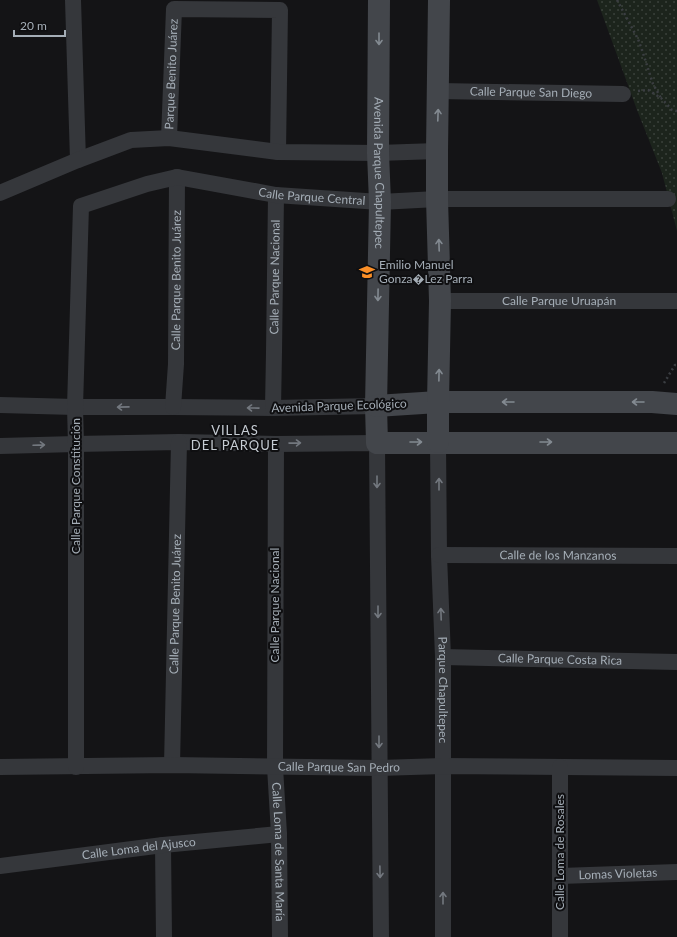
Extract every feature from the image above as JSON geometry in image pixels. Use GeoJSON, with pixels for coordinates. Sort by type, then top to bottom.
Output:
{"type":"FeatureCollection","features":[{"type":"Feature","properties":{"kind":"street"},"geometry":{"type":"LineString","coordinates":[[73,0],[78,160]]}},
{"type":"Feature","properties":{"kind":"street","name":"Avenida Parque Chapultepec"},"geometry":{"type":"LineString","coordinates":[[377,443],[376,406],[380,202],[378,153],[379,0]]}},
{"type":"Feature","properties":{"kind":"street"},"geometry":{"type":"LineString","coordinates":[[438,442],[440,301],[437,199],[439,0]]}},
{"type":"Feature","properties":{"kind":"street","name":"Parque Benito Juárez"},"geometry":{"type":"LineString","coordinates":[[169,138],[174,9],[280,10],[278,152]]}},
{"type":"Feature","properties":{"kind":"street","name":"Calle Parque San Diego"},"geometry":{"type":"LineString","coordinates":[[439,91],[623,94]]}},
{"type":"Feature","properties":{"kind":"street"},"geometry":{"type":"LineString","coordinates":[[0,193],[78,160],[131,140],[169,138],[278,152],[378,153],[437,151]]}},
{"type":"Feature","properties":{"kind":"street","name":"Calle Parque Central"},"geometry":{"type":"LineString","coordinates":[[81,206],[147,184],[178,177],[276,195],[380,202],[437,199],[668,199]]}},
{"type":"Feature","properties":{"kind":"street","name":"Calle Parque Benito Juárez"},"geometry":{"type":"LineString","coordinates":[[173,407],[176,364],[178,177]]}},
{"type":"Feature","properties":{"kind":"street","name":"Calle Parque Nacional"},"geometry":{"type":"LineString","coordinates":[[273,408],[276,195]]}},
{"type":"Feature","properties":{"kind":"street","name":"Calle Parque Constitución"},"geometry":{"type":"LineString","coordinates":[[76,766],[75,407],[81,206]]}},
{"type":"Feature","properties":{"kind":"street","name":"Calle Parque Uruapán"},"geometry":{"type":"LineString","coordinates":[[440,301],[677,300]]}},
{"type":"Feature","properties":{"kind":"street","name":"Avenida Parque Ecológico"},"geometry":{"type":"LineString","coordinates":[[0,405],[273,408],[376,406],[438,402],[652,402],[677,404]]}},
{"type":"Feature","properties":{"kind":"street"},"geometry":{"type":"LineString","coordinates":[[0,446],[179,442],[276,444],[438,442],[677,443]]}},
{"type":"Feature","properties":{"kind":"street","name":"Calle Parque Benito Juárez"},"geometry":{"type":"LineString","coordinates":[[172,765],[179,442]]}},
{"type":"Feature","properties":{"kind":"street","name":"Parque Chapultepec"},"geometry":{"type":"LineString","coordinates":[[438,442],[439,555],[443,657],[444,937]]}},
{"type":"Feature","properties":{"kind":"street"},"geometry":{"type":"LineString","coordinates":[[377,443],[381,937]]}},
{"type":"Feature","properties":{"kind":"street","name":"Calle Parque Nacional"},"geometry":{"type":"LineString","coordinates":[[275,767],[276,444]]}},
{"type":"Feature","properties":{"kind":"street","name":"Calle de los Manzanos"},"geometry":{"type":"LineString","coordinates":[[439,555],[677,556]]}},
{"type":"Feature","properties":{"kind":"street","name":"Calle Parque Costa Rica"},"geometry":{"type":"LineString","coordinates":[[443,657],[677,662]]}},
{"type":"Feature","properties":{"kind":"street","name":"Calle Parque San Pedro"},"geometry":{"type":"LineString","coordinates":[[0,766],[172,765],[380,768],[443,766],[677,768]]}},
{"type":"Feature","properties":{"kind":"street","name":"Calle Loma de Santa María"},"geometry":{"type":"LineString","coordinates":[[275,767],[279,834],[280,937]]}},
{"type":"Feature","properties":{"kind":"street","name":"Calle Loma de Rosales"},"geometry":{"type":"LineString","coordinates":[[560,767],[560,937]]}},
{"type":"Feature","properties":{"kind":"street","name":"Calle Loma del Ajusco"},"geometry":{"type":"LineString","coordinates":[[0,866],[163,845],[279,834]]}},
{"type":"Feature","properties":{"kind":"street"},"geometry":{"type":"LineString","coordinates":[[163,845],[164,937]]}},
{"type":"Feature","properties":{"kind":"street","name":"Lomas Violetas"},"geometry":{"type":"LineString","coordinates":[[560,876],[677,872]]}},
{"type":"Feature","properties":{"kind":"path"},"geometry":{"type":"LineString","coordinates":[[617,0],[638,39],[652,84],[661,98],[672,110],[677,111]]}},
{"type":"Feature","properties":{"kind":"path"},"geometry":{"type":"LineString","coordinates":[[623,94],[648,90],[661,98]]}},
{"type":"Feature","properties":{"kind":"shaded area"},"geometry":{"type":"Polygon","coordinates":[[[597,0],[677,0],[677,231],[662,173],[637,110],[597,0]]]}},
{"type":"Feature","properties":{"kind":"place","name":"Emilio Manuel Gonza�Lez Parra"},"geometry":{"type":"Point","coordinates":[367,272]}},
{"type":"Feature","properties":{"kind":"district","name":"VILLAS DEL PARQUE"},"geometry":{"type":"Point","coordinates":[235,438]}}]}
